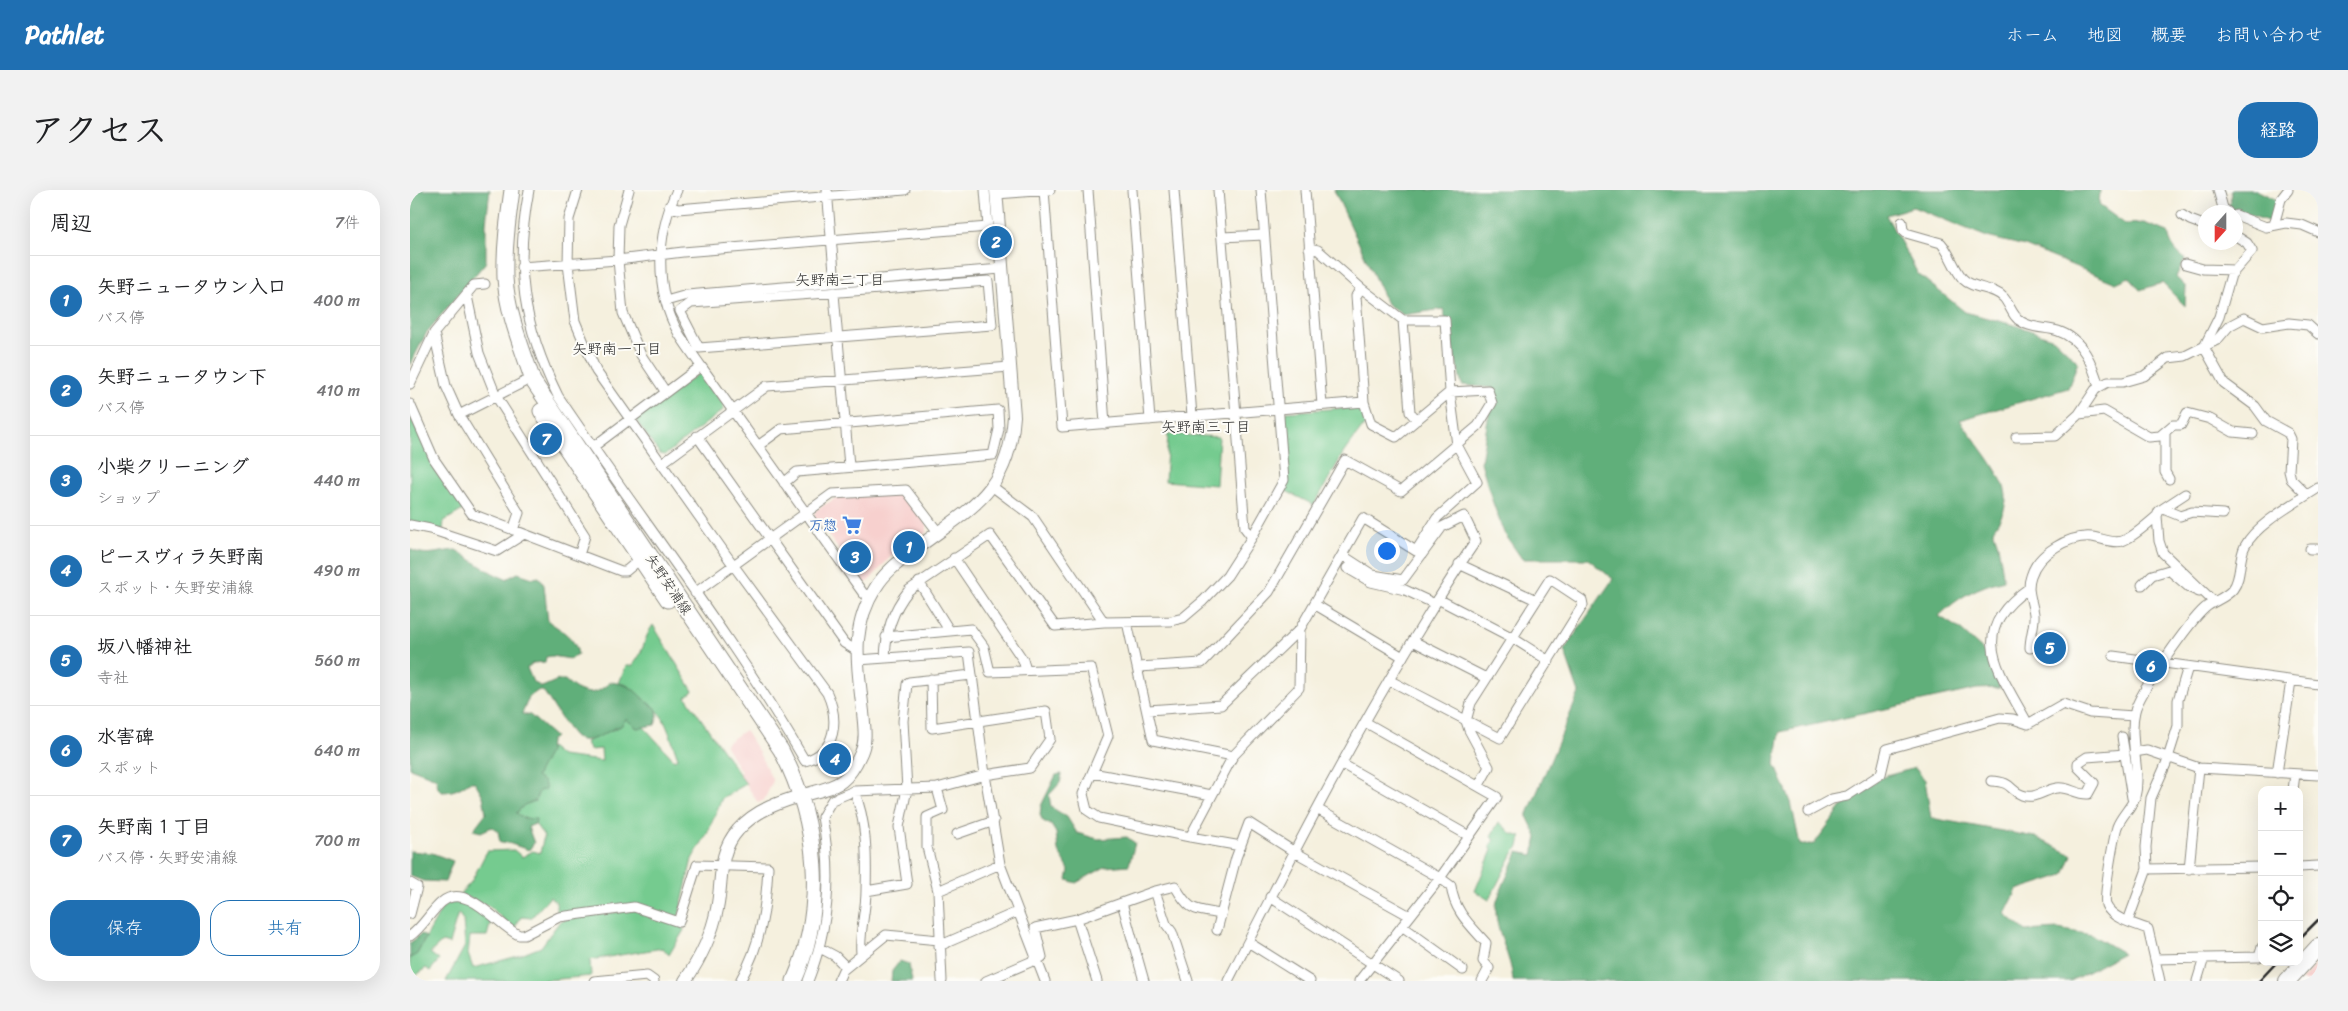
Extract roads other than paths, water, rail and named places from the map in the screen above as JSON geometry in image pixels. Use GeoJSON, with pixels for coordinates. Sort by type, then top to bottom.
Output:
{"type":"FeatureCollection","features":[{"type":"Feature","properties":{"kind":"highway"},"geometry":{"type":"LineString","coordinates":[[2287,981],[2317,949]]}},
{"type":"Feature","properties":{"kind":"main road","name":"矢野安浦線"},"geometry":{"type":"LineString","coordinates":[[502,190],[496,232],[497,283],[506,334],[524,382],[554,432],[639,560],[708,655],[772,755],[796,797],[802,846],[804,895],[796,942],[783,981]]}},
{"type":"Feature","properties":{"kind":"main road","name":"矢野安浦線"},"geometry":{"type":"LineString","coordinates":[[512,190],[505,235],[505,279],[516,332],[532,381],[781,750],[812,845],[814,895],[806,945],[794,981]]}},
{"type":"Feature","properties":{"kind":"street"},"geometry":{"type":"LineString","coordinates":[[528,190],[520,267],[533,335],[544,368],[558,396],[696,593],[805,760],[815,758],[823,752],[833,735],[834,717],[831,702],[596,370],[575,321],[568,264],[569,219],[578,190]]}},
{"type":"Feature","properties":{"kind":"street"},"geometry":{"type":"LineString","coordinates":[[629,190],[619,225],[618,260],[623,313],[641,355],[665,391]]}},
{"type":"Feature","properties":{"kind":"street"},"geometry":{"type":"LineString","coordinates":[[677,190],[669,206],[663,229],[660,256],[666,300],[680,335],[863,593],[870,598]]}},
{"type":"Feature","properties":{"kind":"street"},"geometry":{"type":"LineString","coordinates":[[669,206],[678,208],[827,193],[905,190]]}},
{"type":"Feature","properties":{"kind":"street"},"geometry":{"type":"LineString","coordinates":[[1044,190],[1062,427],[1364,402]]}},
{"type":"Feature","properties":{"kind":"street"},"geometry":{"type":"LineString","coordinates":[[992,191],[1050,190]]}},
{"type":"Feature","properties":{"kind":"street"},"geometry":{"type":"LineString","coordinates":[[1088,190],[1105,424]]}},
{"type":"Feature","properties":{"kind":"street"},"geometry":{"type":"LineString","coordinates":[[1132,190],[1150,420]]}},
{"type":"Feature","properties":{"kind":"street"},"geometry":{"type":"LineString","coordinates":[[1174,190],[1192,416]]}},
{"type":"Feature","properties":{"kind":"street"},"geometry":{"type":"LineString","coordinates":[[1218,190],[1245,528],[1252,537]]}},
{"type":"Feature","properties":{"kind":"street"},"geometry":{"type":"LineString","coordinates":[[885,658],[886,637],[902,599],[919,582],[990,535],[1055,626],[1183,618],[1203,601],[1227,576],[1252,537],[1284,480],[1262,190]]}},
{"type":"Feature","properties":{"kind":"street"},"geometry":{"type":"LineString","coordinates":[[1305,190],[1322,405]]}},
{"type":"Feature","properties":{"kind":"street"},"geometry":{"type":"LineString","coordinates":[[2218,190],[2223,205]]}},
{"type":"Feature","properties":{"kind":"street"},"geometry":{"type":"LineString","coordinates":[[2274,225],[2281,199],[2288,190]]}},
{"type":"Feature","properties":{"kind":"street"},"geometry":{"type":"LineString","coordinates":[[520,267],[618,260],[683,252],[988,226],[992,191]]}},
{"type":"Feature","properties":{"kind":"street"},"geometry":{"type":"LineString","coordinates":[[685,981],[697,964],[711,932],[718,908],[722,866],[728,846],[738,830],[759,813],[796,797],[842,781],[852,769],[862,751],[864,727],[857,655],[862,615],[870,598],[890,568],[977,504],[993,487],[1008,456],[1014,416],[992,191]]}},
{"type":"Feature","properties":{"kind":"street"},"geometry":{"type":"LineString","coordinates":[[827,193],[834,283]]}},
{"type":"Feature","properties":{"kind":"street"},"geometry":{"type":"LineString","coordinates":[[2182,215],[2198,223]]}},
{"type":"Feature","properties":{"kind":"street"},"geometry":{"type":"LineString","coordinates":[[2243,218],[2266,227],[2286,223],[2302,225],[2318,232]]}},
{"type":"Feature","properties":{"kind":"street"},"geometry":{"type":"LineString","coordinates":[[1902,222],[1903,230],[1906,233],[1941,243],[1963,279],[1979,288],[1994,291],[2003,297],[2020,322],[2042,330],[2057,331],[2082,348],[2092,363],[2099,387]]}},
{"type":"Feature","properties":{"kind":"street"},"geometry":{"type":"LineString","coordinates":[[1222,238],[1264,235]]}},
{"type":"Feature","properties":{"kind":"street"},"geometry":{"type":"LineString","coordinates":[[2204,347],[2219,317],[2234,270],[2252,251],[2243,241]]}},
{"type":"Feature","properties":{"kind":"street"},"geometry":{"type":"LineString","coordinates":[[1148,710],[1221,705],[1300,629],[1363,518],[1416,551],[1437,518],[1477,482],[1457,444],[1450,392],[1445,320],[1403,320],[1318,250],[1309,248]]}},
{"type":"Feature","properties":{"kind":"street"},"geometry":{"type":"LineString","coordinates":[[2185,264],[2203,269],[2234,270]]}},
{"type":"Feature","properties":{"kind":"street"},"geometry":{"type":"LineString","coordinates":[[666,300],[686,295],[1001,269]]}},
{"type":"Feature","properties":{"kind":"street"},"geometry":{"type":"LineString","coordinates":[[988,281],[992,325],[838,337],[699,348],[680,311],[691,303],[834,294],[988,281]]}},
{"type":"Feature","properties":{"kind":"street"},"geometry":{"type":"LineString","coordinates":[[410,384],[434,333],[467,296],[474,285],[485,284]]}},
{"type":"Feature","properties":{"kind":"street"},"geometry":{"type":"LineString","coordinates":[[1138,667],[1202,663],[1269,592],[1345,460],[1401,491],[1478,426],[1492,403],[1488,390],[1450,392],[1396,437],[1370,424],[1364,402],[1356,296],[1362,288]]}},
{"type":"Feature","properties":{"kind":"street"},"geometry":{"type":"LineString","coordinates":[[834,294],[849,466]]}},
{"type":"Feature","properties":{"kind":"street"},"geometry":{"type":"LineString","coordinates":[[467,296],[479,353],[496,396],[585,536],[579,555]]}},
{"type":"Feature","properties":{"kind":"street"},"geometry":{"type":"LineString","coordinates":[[2016,437],[2056,436],[2079,414],[2099,387],[2108,382],[2122,382],[2144,376],[2168,358],[2184,356],[2217,340],[2229,326],[2244,318],[2264,327],[2289,323],[2308,325],[2318,334]]}},
{"type":"Feature","properties":{"kind":"street"},"geometry":{"type":"LineString","coordinates":[[1403,320],[1410,412],[1417,420]]}},
{"type":"Feature","properties":{"kind":"street"},"geometry":{"type":"LineString","coordinates":[[434,333],[446,386],[460,415],[518,513],[513,530]]}},
{"type":"Feature","properties":{"kind":"street"},"geometry":{"type":"LineString","coordinates":[[2142,585],[2152,575],[2169,570],[2190,588],[2210,598],[2226,595],[2233,589],[2238,578],[2244,547],[2251,535],[2314,492],[2291,479],[2289,471],[2291,439],[2288,433],[2266,421],[2254,406],[2224,383],[2204,347]]}},
{"type":"Feature","properties":{"kind":"street"},"geometry":{"type":"LineString","coordinates":[[593,447],[665,391],[701,366]]}},
{"type":"Feature","properties":{"kind":"street"},"geometry":{"type":"LineString","coordinates":[[662,463],[768,386],[1010,367]]}},
{"type":"Feature","properties":{"kind":"street"},"geometry":{"type":"LineString","coordinates":[[460,415],[524,382]]}},
{"type":"Feature","properties":{"kind":"street"},"geometry":{"type":"LineString","coordinates":[[410,404],[434,459],[472,514],[621,571],[626,571],[639,560]]}},
{"type":"Feature","properties":{"kind":"street"},"geometry":{"type":"LineString","coordinates":[[758,446],[781,429],[998,410],[999,429],[993,455],[797,472],[784,483]]}},
{"type":"Feature","properties":{"kind":"street"},"geometry":{"type":"LineString","coordinates":[[2079,414],[2104,411],[2149,437],[2160,436],[2173,425],[2180,425],[2187,413],[2210,419],[2233,432],[2253,434]]}},
{"type":"Feature","properties":{"kind":"street"},"geometry":{"type":"LineString","coordinates":[[2165,432],[2165,472],[2169,480]]}},
{"type":"Feature","properties":{"kind":"street"},"geometry":{"type":"LineString","coordinates":[[697,436],[844,643],[857,655],[885,658],[969,652],[980,722],[985,775],[1000,864],[1045,981]]}},
{"type":"Feature","properties":{"kind":"street"},"geometry":{"type":"LineString","coordinates":[[993,487],[1033,516],[1104,622]]}},
{"type":"Feature","properties":{"kind":"street"},"geometry":{"type":"LineString","coordinates":[[696,593],[832,494],[906,490],[938,532]]}},
{"type":"Feature","properties":{"kind":"street"},"geometry":{"type":"LineString","coordinates":[[2030,648],[2034,613],[2029,588],[2031,576],[2037,565],[2059,545],[2072,539],[2091,537],[2116,542],[2123,541],[2185,494]]}},
{"type":"Feature","properties":{"kind":"street"},"geometry":{"type":"LineString","coordinates":[[2160,512],[2159,541],[2163,553],[2210,598]]}},
{"type":"Feature","properties":{"kind":"street"},"geometry":{"type":"LineString","coordinates":[[2160,512],[2180,516],[2192,512],[2223,514]]}},
{"type":"Feature","properties":{"kind":"street"},"geometry":{"type":"LineString","coordinates":[[1228,981],[1293,851],[1365,722],[1476,540],[1464,516],[1442,527],[1403,580],[1373,575],[1342,555]]}},
{"type":"Feature","properties":{"kind":"street"},"geometry":{"type":"LineString","coordinates":[[410,525],[430,529],[497,551],[524,534]]}},
{"type":"Feature","properties":{"kind":"street"},"geometry":{"type":"LineString","coordinates":[[954,558],[1023,660],[1026,670]]}},
{"type":"Feature","properties":{"kind":"street"},"geometry":{"type":"LineString","coordinates":[[1460,564],[1536,600]]}},
{"type":"Feature","properties":{"kind":"street"},"geometry":{"type":"LineString","coordinates":[[1347,568],[1371,582],[1405,590],[1437,602],[1511,637],[1549,661]]}},
{"type":"Feature","properties":{"kind":"street"},"geometry":{"type":"LineString","coordinates":[[1389,680],[1466,721],[1500,738],[1583,605],[1582,600],[1550,579],[1511,637],[1472,703],[1466,721],[1489,767],[1480,785]]}},
{"type":"Feature","properties":{"kind":"street"},"geometry":{"type":"LineString","coordinates":[[919,582],[950,630]]}},
{"type":"Feature","properties":{"kind":"street"},"geometry":{"type":"LineString","coordinates":[[2028,724],[1996,662],[1992,637],[2002,610],[2011,600],[2029,588]]}},
{"type":"Feature","properties":{"kind":"street"},"geometry":{"type":"LineString","coordinates":[[2129,753],[2135,709],[2182,634],[2210,598]]}},
{"type":"Feature","properties":{"kind":"street"},"geometry":{"type":"LineString","coordinates":[[1314,604],[1403,657]]}},
{"type":"Feature","properties":{"kind":"street"},"geometry":{"type":"LineString","coordinates":[[1127,622],[1148,710],[1153,740],[1234,756]]}},
{"type":"Feature","properties":{"kind":"street"},"geometry":{"type":"LineString","coordinates":[[886,637],[971,629],[984,647],[990,672],[1091,668],[1108,736],[1083,794],[1088,810],[1099,818],[1241,846]]}},
{"type":"Feature","properties":{"kind":"street"},"geometry":{"type":"LineString","coordinates":[[1190,837],[1234,756],[1299,688],[1300,629]]}},
{"type":"Feature","properties":{"kind":"street"},"geometry":{"type":"LineString","coordinates":[[1413,641],[1486,678]]}},
{"type":"Feature","properties":{"kind":"street"},"geometry":{"type":"LineString","coordinates":[[2113,656],[2318,684]]}},
{"type":"Feature","properties":{"kind":"street"},"geometry":{"type":"LineString","coordinates":[[2128,921],[2147,869],[2146,847],[2151,798],[2178,726],[2178,700],[2188,667]]}},
{"type":"Feature","properties":{"kind":"street"},"geometry":{"type":"LineString","coordinates":[[866,891],[907,884],[899,827],[907,789],[904,722],[907,684],[972,675]]}},
{"type":"Feature","properties":{"kind":"street"},"geometry":{"type":"LineString","coordinates":[[808,981],[820,948],[829,894],[827,844],[822,817],[832,800],[854,790],[937,788],[985,775],[1030,768],[1050,739],[1046,711],[932,728],[931,680]]}},
{"type":"Feature","properties":{"kind":"street"},"geometry":{"type":"LineString","coordinates":[[2277,773],[2291,681]]}},
{"type":"Feature","properties":{"kind":"street"},"geometry":{"type":"LineString","coordinates":[[1808,812],[1832,798],[1847,796],[1881,774],[1887,749],[2000,718],[2013,719],[2028,724],[2063,704],[2090,713],[2134,716]]}},
{"type":"Feature","properties":{"kind":"street"},"geometry":{"type":"LineString","coordinates":[[1359,981],[1440,878],[1497,797],[1480,785],[1365,722]]}},
{"type":"Feature","properties":{"kind":"street"},"geometry":{"type":"LineString","coordinates":[[2122,737],[2129,753],[2136,786],[2132,803],[2118,826],[2105,893],[2106,905],[2114,913],[2148,929],[2160,981]]}},
{"type":"Feature","properties":{"kind":"street"},"geometry":{"type":"LineString","coordinates":[[1991,781],[2004,781],[2021,795],[2032,797],[2059,787],[2080,794],[2088,794],[2094,783],[2078,767],[2078,763],[2087,757],[2147,750],[2199,768],[2318,775]]}},
{"type":"Feature","properties":{"kind":"street"},"geometry":{"type":"LineString","coordinates":[[1342,764],[1469,836]]}},
{"type":"Feature","properties":{"kind":"street"},"geometry":{"type":"LineString","coordinates":[[2189,868],[2199,768]]}},
{"type":"Feature","properties":{"kind":"street"},"geometry":{"type":"LineString","coordinates":[[1092,772],[1212,795]]}},
{"type":"Feature","properties":{"kind":"street"},"geometry":{"type":"LineString","coordinates":[[2294,786],[2295,774]]}},
{"type":"Feature","properties":{"kind":"street"},"geometry":{"type":"LineString","coordinates":[[937,788],[943,810],[927,817],[927,847],[938,891],[942,981]]}},
{"type":"Feature","properties":{"kind":"street"},"geometry":{"type":"LineString","coordinates":[[854,790],[859,802],[865,832],[866,891],[860,943],[861,954]]}},
{"type":"Feature","properties":{"kind":"street"},"geometry":{"type":"LineString","coordinates":[[1317,808],[1451,886],[1452,900],[1459,913],[1486,943],[1483,961],[1489,968],[1482,981]]}},
{"type":"Feature","properties":{"kind":"street"},"geometry":{"type":"LineString","coordinates":[[958,834],[994,821]]}},
{"type":"Feature","properties":{"kind":"street"},"geometry":{"type":"LineString","coordinates":[[1217,930],[1249,823],[1293,851],[1410,916]]}},
{"type":"Feature","properties":{"kind":"street"},"geometry":{"type":"LineString","coordinates":[[938,891],[1000,864]]}},
{"type":"Feature","properties":{"kind":"street"},"geometry":{"type":"LineString","coordinates":[[2303,867],[2318,866]]}},
{"type":"Feature","properties":{"kind":"street"},"geometry":{"type":"LineString","coordinates":[[410,936],[444,900],[454,897],[474,902],[485,908],[519,935],[524,935],[562,916],[634,907],[679,922],[695,867],[768,867],[766,903],[759,938],[749,966],[740,981]]}},
{"type":"Feature","properties":{"kind":"street"},"geometry":{"type":"LineString","coordinates":[[2147,869],[2258,867]]}},
{"type":"Feature","properties":{"kind":"street"},"geometry":{"type":"LineString","coordinates":[[410,884],[415,884],[418,887],[410,914]]}},
{"type":"Feature","properties":{"kind":"street"},"geometry":{"type":"LineString","coordinates":[[986,981],[1042,957],[1035,928],[1077,919],[1155,891],[1175,886],[1186,904],[1195,909],[1221,914]]}},
{"type":"Feature","properties":{"kind":"street"},"geometry":{"type":"LineString","coordinates":[[1155,891],[1166,924],[1172,932],[1188,981]]}},
{"type":"Feature","properties":{"kind":"street"},"geometry":{"type":"LineString","coordinates":[[1270,897],[1399,981]]}},
{"type":"Feature","properties":{"kind":"street"},"geometry":{"type":"LineString","coordinates":[[1122,903],[1144,981]]}},
{"type":"Feature","properties":{"kind":"street"},"geometry":{"type":"LineString","coordinates":[[838,981],[846,967],[886,935],[939,943],[1017,912]]}},
{"type":"Feature","properties":{"kind":"street"},"geometry":{"type":"LineString","coordinates":[[1077,919],[1097,981]]}},
{"type":"Feature","properties":{"kind":"street"},"geometry":{"type":"LineString","coordinates":[[1402,926],[1463,970]]}},
{"type":"Feature","properties":{"kind":"street"},"geometry":{"type":"LineString","coordinates":[[1248,942],[1310,981]]}},
{"type":"Feature","properties":{"kind":"street"},"geometry":{"type":"LineString","coordinates":[[820,948],[835,956],[846,967]]}},
{"type":"Feature","properties":{"kind":"street"},"geometry":{"type":"LineString","coordinates":[[2155,959],[2258,957]]}},
{"type":"Feature","properties":{"kind":"street"},"geometry":{"type":"LineString","coordinates":[[2197,981],[2204,958]]}},
{"type":"Feature","properties":{"kind":"street"},"geometry":{"type":"LineString","coordinates":[[594,981],[647,976],[654,981]]}},
{"type":"Feature","properties":{"kind":"railway"},"geometry":{"type":"LineString","coordinates":[[2303,935],[2318,920]]}},
{"type":"Feature","properties":{"kind":"railway"},"geometry":{"type":"LineString","coordinates":[[2259,981],[2273,966]]}},
{"type":"Feature","properties":{"kind":"place","name":"矢野ニュータウン下"},"geometry":{"type":"Point","coordinates":[996,242]}},
{"type":"Feature","properties":{"kind":"place","name":"矢野南１丁目"},"geometry":{"type":"Point","coordinates":[546,439]}},
{"type":"Feature","properties":{"kind":"place","name":"万惣"},"geometry":{"type":"Point","coordinates":[852,525]}},
{"type":"Feature","properties":{"kind":"place","name":"矢野ニュータウン入口"},"geometry":{"type":"Point","coordinates":[909,547]}},
{"type":"Feature","properties":{"kind":"place","name":"小柴クリーニング"},"geometry":{"type":"Point","coordinates":[855,557]}},
{"type":"Feature","properties":{"kind":"place","name":"坂八幡神社"},"geometry":{"type":"Point","coordinates":[2050,648]}},
{"type":"Feature","properties":{"kind":"place","name":"水害碑"},"geometry":{"type":"Point","coordinates":[2151,666]}},
{"type":"Feature","properties":{"kind":"place","name":"ピースヴィラ矢野南"},"geometry":{"type":"Point","coordinates":[835,759]}},
{"type":"Feature","properties":{"kind":"district","name":"矢野南二丁目"},"geometry":{"type":"Point","coordinates":[840,280]}},
{"type":"Feature","properties":{"kind":"district","name":"矢野南一丁目"},"geometry":{"type":"Point","coordinates":[617,349]}},
{"type":"Feature","properties":{"kind":"district","name":"矢野南三丁目"},"geometry":{"type":"Point","coordinates":[1206,427]}}]}
